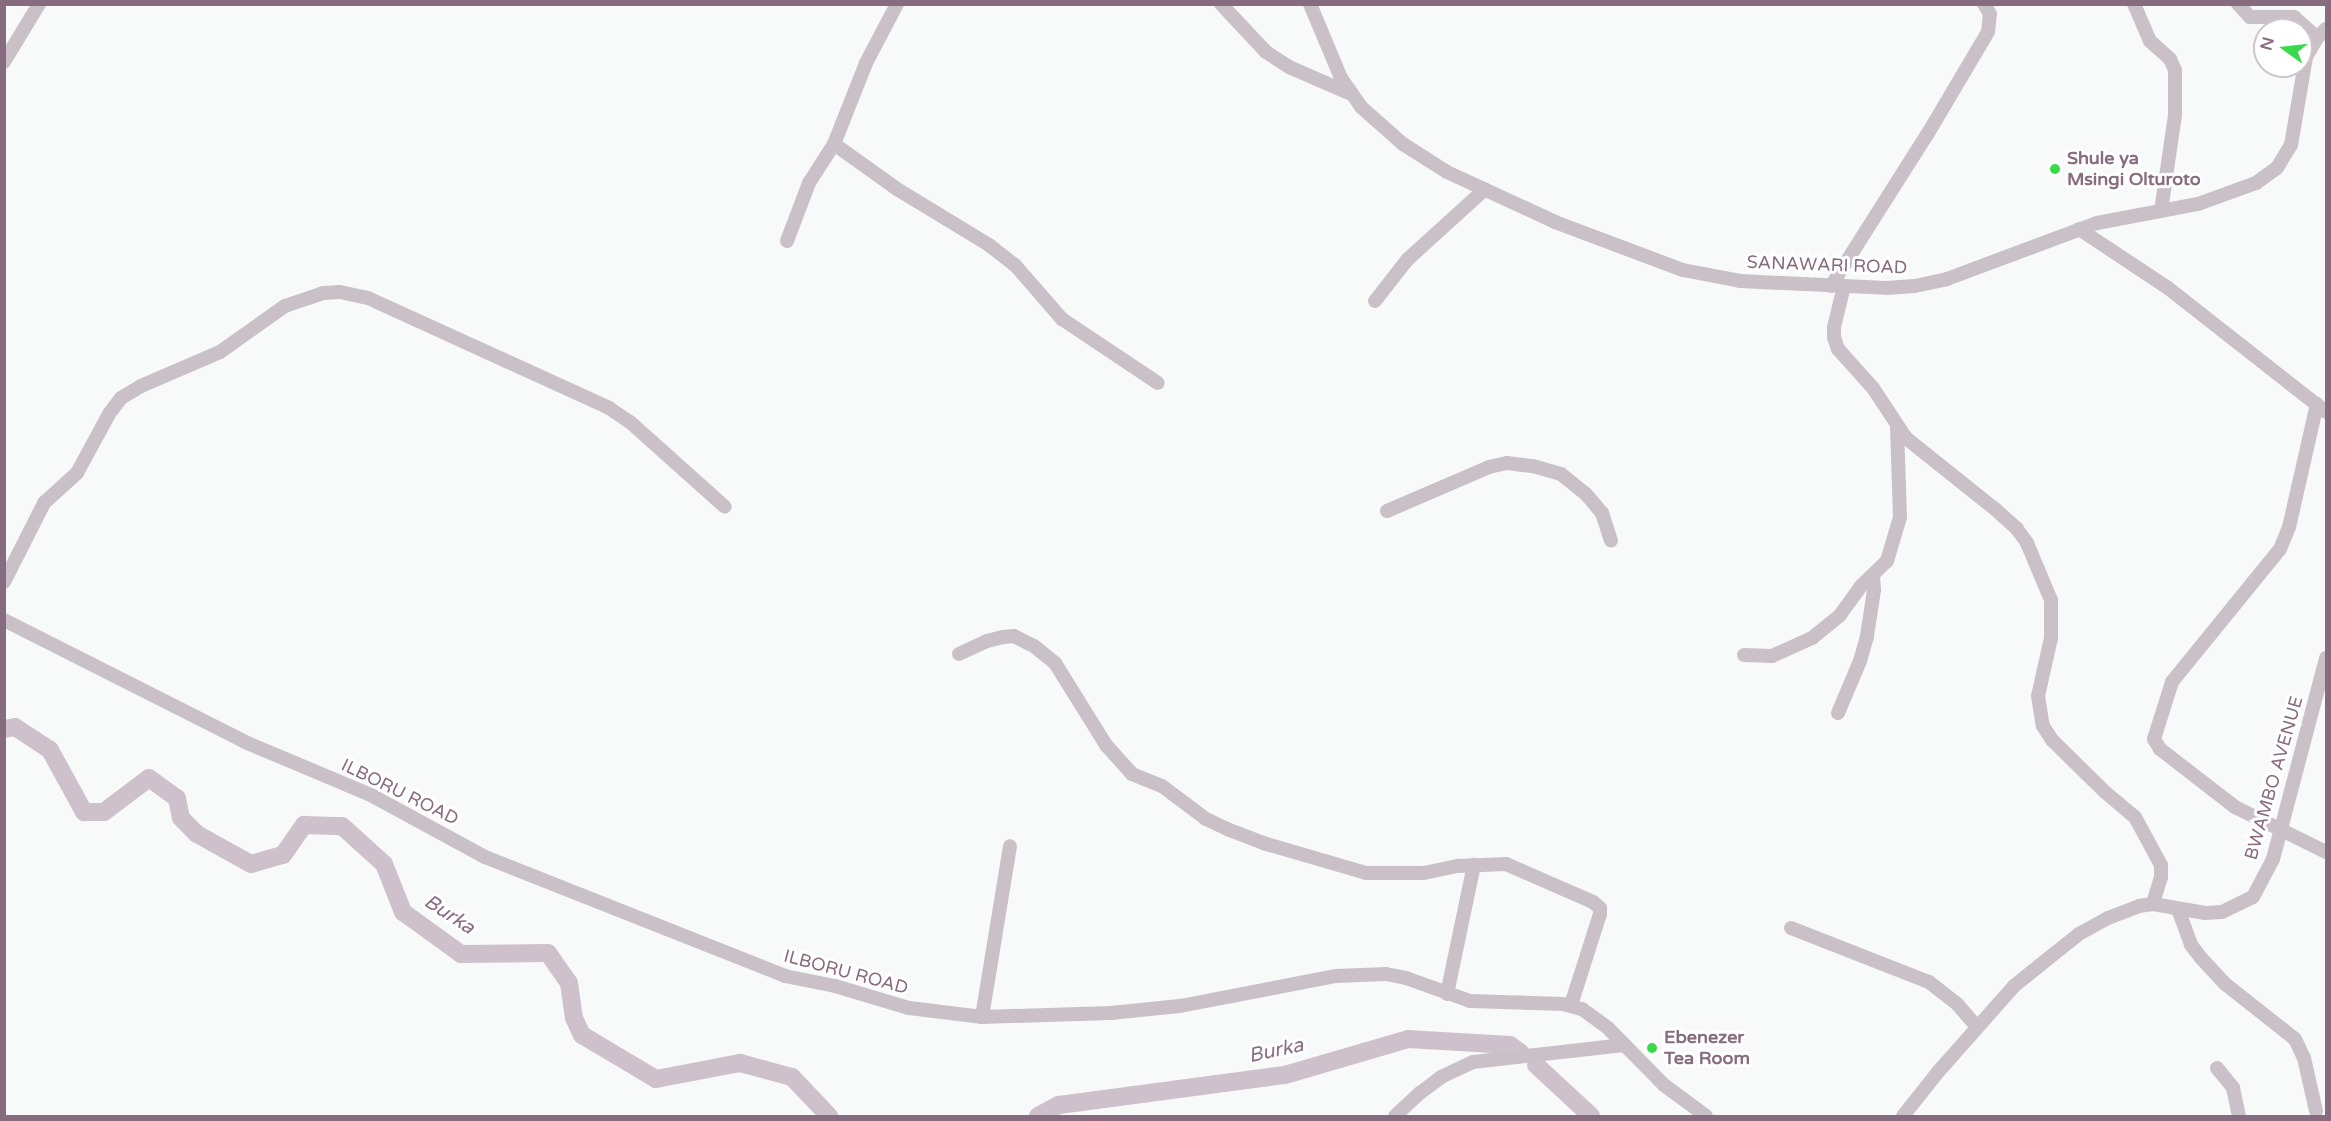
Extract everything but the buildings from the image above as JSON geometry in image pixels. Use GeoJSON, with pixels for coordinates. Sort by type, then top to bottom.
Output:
{"type":"FeatureCollection","features":[{"type":"Feature","properties":{"kind":"street"},"geometry":{"type":"LineString","coordinates":[[4,62],[39,4]]}},
{"type":"Feature","properties":{"kind":"street"},"geometry":{"type":"LineString","coordinates":[[787,241],[809,183],[834,144],[866,63],[897,4]]}},
{"type":"Feature","properties":{"kind":"street"},"geometry":{"type":"LineString","coordinates":[[1221,4],[1266,51],[1289,67],[1351,94]]}},
{"type":"Feature","properties":{"kind":"street","name":"SANAWARI ROAD"},"geometry":{"type":"LineString","coordinates":[[1310,4],[1337,70],[1351,94],[1361,107],[1403,144],[1431,164],[1555,222],[1683,270],[1740,281],[1893,288],[1929,283],[2020,254],[2079,229],[2121,218],[2198,204],[2246,188],[2277,168],[2291,145],[2306,57],[2322,33]]}},
{"type":"Feature","properties":{"kind":"street"},"geometry":{"type":"LineString","coordinates":[[1983,4],[1990,14],[1988,32],[1837,286],[1834,327],[1836,344],[1873,388],[1906,438],[1995,509],[2017,529],[2027,543],[2051,600],[2051,638],[2038,696],[2043,726],[2052,740],[2135,817],[2161,865],[2161,877],[2153,904]]}},
{"type":"Feature","properties":{"kind":"street"},"geometry":{"type":"LineString","coordinates":[[2134,4],[2150,41],[2170,59],[2175,70],[2175,115],[2161,212]]}},
{"type":"Feature","properties":{"kind":"street"},"geometry":{"type":"LineString","coordinates":[[2238,4],[2250,18],[2294,17],[2322,33]]}},
{"type":"Feature","properties":{"kind":"street"},"geometry":{"type":"LineString","coordinates":[[834,144],[897,189],[989,245],[1015,266],[1062,319],[1158,383]]}},
{"type":"Feature","properties":{"kind":"street"},"geometry":{"type":"LineString","coordinates":[[1375,301],[1407,260],[1485,189]]}},
{"type":"Feature","properties":{"kind":"street"},"geometry":{"type":"LineString","coordinates":[[2079,229],[2175,294],[2322,408],[2289,527],[2280,549],[2172,682],[2154,739],[2160,749],[2235,807],[2326,852]]}},
{"type":"Feature","properties":{"kind":"street"},"geometry":{"type":"LineString","coordinates":[[4,582],[44,503],[77,473],[109,414],[121,398],[141,386],[220,352],[285,306],[323,293],[340,292],[368,298],[609,408],[630,422],[725,507]]}},
{"type":"Feature","properties":{"kind":"street"},"geometry":{"type":"LineString","coordinates":[[1744,655],[1772,656],[1812,638],[1840,615],[1861,586],[1887,561],[1900,517],[1897,424]]}},
{"type":"Feature","properties":{"kind":"street"},"geometry":{"type":"LineString","coordinates":[[1387,511],[1489,467],[1507,463],[1533,466],[1561,474],[1586,494],[1602,513],[1611,541]]}},
{"type":"Feature","properties":{"kind":"street"},"geometry":{"type":"LineString","coordinates":[[1838,713],[1860,661],[1867,636],[1874,590],[1873,575]]}},
{"type":"Feature","properties":{"kind":"street","name":"ILBORU ROAD"},"geometry":{"type":"LineString","coordinates":[[4,620],[245,742],[369,794],[485,857],[785,976],[835,986],[909,1008],[982,1017],[1067,1016],[1172,1007],[1308,981],[1364,974],[1406,978],[1447,994],[1484,1003],[1571,1005],[1590,1013],[1664,1085],[1706,1116]]}},
{"type":"Feature","properties":{"kind":"street"},"geometry":{"type":"LineString","coordinates":[[959,654],[987,641],[1004,637],[1014,636],[1034,646],[1055,663],[1106,745],[1132,774],[1162,786],[1206,819],[1221,827],[1263,843],[1366,873],[1424,873],[1474,865],[1506,864],[1593,902],[1600,908],[1571,1005]]}},
{"type":"Feature","properties":{"kind":"street","name":"BWAMBO AVENUE"},"geometry":{"type":"LineString","coordinates":[[1903,1116],[1977,1027],[2029,972],[2079,934],[2108,918],[2153,904],[2178,909],[2222,912],[2253,897],[2273,859],[2326,658]]}},
{"type":"Feature","properties":{"kind":"street"},"geometry":{"type":"LineString","coordinates":[[982,1017],[1010,846]]}},
{"type":"Feature","properties":{"kind":"street"},"geometry":{"type":"LineString","coordinates":[[1447,994],[1474,865]]}},
{"type":"Feature","properties":{"kind":"street"},"geometry":{"type":"LineString","coordinates":[[2178,909],[2191,945],[2201,958],[2224,982],[2295,1039],[2304,1058],[2314,1115]]}},
{"type":"Feature","properties":{"kind":"street"},"geometry":{"type":"LineString","coordinates":[[1791,928],[1929,982],[1958,1005],[1977,1027]]}},
{"type":"Feature","properties":{"kind":"street"},"geometry":{"type":"LineString","coordinates":[[1395,1116],[1441,1077],[1473,1062],[1624,1045]]}},
{"type":"Feature","properties":{"kind":"street"},"geometry":{"type":"LineString","coordinates":[[2217,1068],[2233,1088],[2239,1116]]}},
{"type":"Feature","properties":{"kind":"waterway","name":"Burka"},"geometry":{"type":"LineString","coordinates":[[4,729],[15,727],[50,750],[84,812],[104,812],[149,778],[177,798],[181,818],[197,834],[251,864],[283,855],[304,825],[342,826],[384,864],[403,912],[461,954],[548,953],[569,983],[574,1018],[582,1035],[656,1079],[740,1063],[792,1077],[829,1116]]}},
{"type":"Feature","properties":{"kind":"waterway","name":"Burka"},"geometry":{"type":"LineString","coordinates":[[1038,1116],[1059,1105],[1285,1075],[1408,1039],[1510,1045],[1521,1053]]}},
{"type":"Feature","properties":{"kind":"waterway"},"geometry":{"type":"LineString","coordinates":[[1536,1065],[1591,1116]]}},
{"type":"Feature","properties":{"kind":"place","name":"Shule ya Msingi Olturoto"},"geometry":{"type":"Point","coordinates":[2055,169]}},
{"type":"Feature","properties":{"kind":"place","name":"Ebenezer Tea Room"},"geometry":{"type":"Point","coordinates":[1652,1048]}}]}
